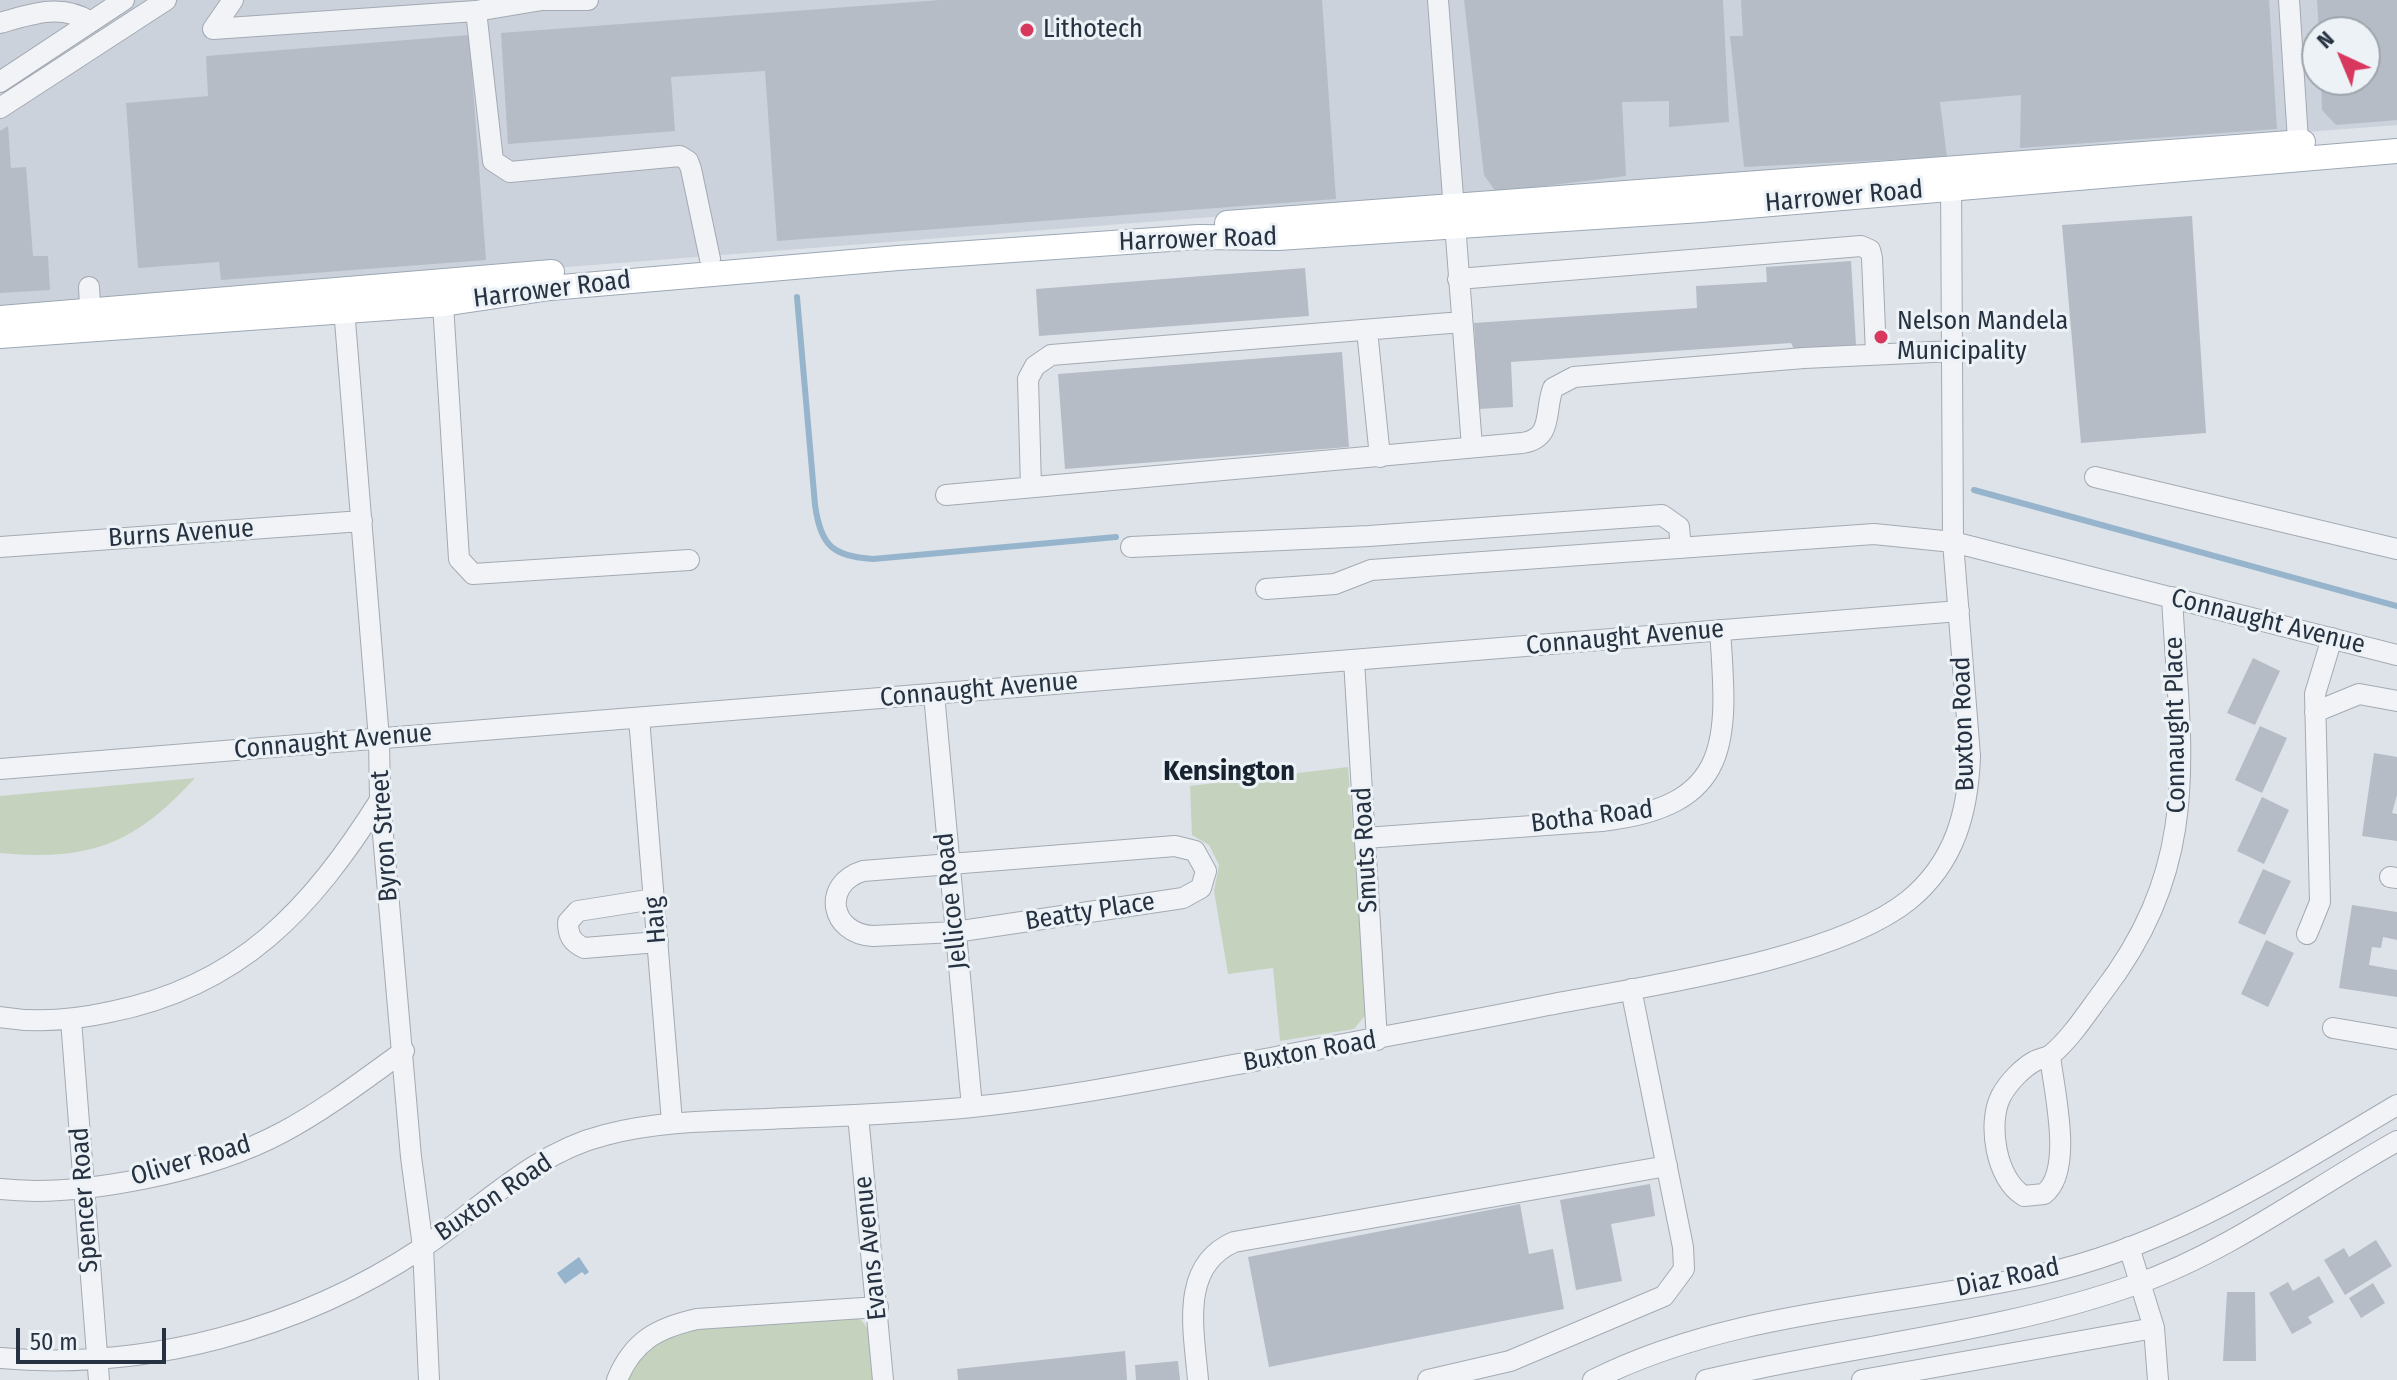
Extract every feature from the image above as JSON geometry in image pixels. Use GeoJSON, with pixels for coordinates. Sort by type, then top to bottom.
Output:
{"type":"FeatureCollection","features":[{"type":"Feature","properties":{"kind":"main road","name":"Harrower Road"},"geometry":{"type":"LineString","coordinates":[[2299,151],[2397,135]]}},
{"type":"Feature","properties":{"kind":"main road","name":"Harrower Road"},"geometry":{"type":"LineString","coordinates":[[0,336],[91,321],[343,302],[710,259],[1455,216],[1701,210],[1951,178],[2299,151],[2397,151]]}},
{"type":"Feature","properties":{"kind":"main road","name":"Harrower Road"},"geometry":{"type":"LineString","coordinates":[[343,302],[443,304],[550,288],[882,259],[1198,237],[1278,238],[1455,216]]}},
{"type":"Feature","properties":{"kind":"main road","name":"Harrower Road"},"geometry":{"type":"LineString","coordinates":[[0,318],[91,321]]}},
{"type":"Feature","properties":{"kind":"street"},"geometry":{"type":"LineString","coordinates":[[0,82],[124,0]]}},
{"type":"Feature","properties":{"kind":"street"},"geometry":{"type":"LineString","coordinates":[[0,108],[166,0]]}},
{"type":"Feature","properties":{"kind":"street"},"geometry":{"type":"LineString","coordinates":[[233,0],[213,29],[343,10],[476,11],[542,0],[588,0]]}},
{"type":"Feature","properties":{"kind":"street"},"geometry":{"type":"LineString","coordinates":[[1438,0],[1472,447]]}},
{"type":"Feature","properties":{"kind":"street"},"geometry":{"type":"LineString","coordinates":[[2289,0],[2299,151]]}},
{"type":"Feature","properties":{"kind":"street"},"geometry":{"type":"LineString","coordinates":[[0,23],[47,10],[70,12],[91,22]]}},
{"type":"Feature","properties":{"kind":"street"},"geometry":{"type":"LineString","coordinates":[[476,11],[493,161],[510,172],[680,156],[688,161],[691,169],[710,259]]}},
{"type":"Feature","properties":{"kind":"street","name":"Buxton Road"},"geometry":{"type":"LineString","coordinates":[[0,1358],[97,1359],[175,1349],[278,1319],[365,1282],[423,1247],[540,1163],[606,1134],[672,1122],[972,1107],[1116,1088],[1631,989],[1758,961],[1829,940],[1875,922],[1905,903],[1936,873],[1956,838],[1966,811],[1969,786],[1970,756],[1953,542],[1951,178]]}},
{"type":"Feature","properties":{"kind":"street"},"geometry":{"type":"LineString","coordinates":[[1458,279],[1861,246],[1870,250],[1872,258],[1876,350]]}},
{"type":"Feature","properties":{"kind":"street"},"geometry":{"type":"LineString","coordinates":[[89,287],[91,321]]}},
{"type":"Feature","properties":{"kind":"street","name":"Byron Street"},"geometry":{"type":"LineString","coordinates":[[343,302],[379,739],[380,800],[411,1157],[423,1247],[429,1380]]}},
{"type":"Feature","properties":{"kind":"street"},"geometry":{"type":"LineString","coordinates":[[443,304],[459,559],[464,567],[473,574],[689,560]]}},
{"type":"Feature","properties":{"kind":"street"},"geometry":{"type":"LineString","coordinates":[[1031,487],[1028,379],[1035,366],[1051,355],[1462,322]]}},
{"type":"Feature","properties":{"kind":"street"},"geometry":{"type":"LineString","coordinates":[[1367,330],[1380,457]]}},
{"type":"Feature","properties":{"kind":"street"},"geometry":{"type":"LineString","coordinates":[[946,495],[1536,441],[1544,434],[1547,424],[1547,402],[1553,388],[1562,380],[1876,350],[1954,346]]}},
{"type":"Feature","properties":{"kind":"street"},"geometry":{"type":"LineString","coordinates":[[2095,477],[2397,549]]}},
{"type":"Feature","properties":{"kind":"street"},"geometry":{"type":"LineString","coordinates":[[1131,547],[1369,536],[1662,515],[1679,527],[1681,548]]}},
{"type":"Feature","properties":{"kind":"street","name":"Burns Avenue"},"geometry":{"type":"LineString","coordinates":[[0,547],[362,521]]}},
{"type":"Feature","properties":{"kind":"street","name":"Connaught Avenue"},"geometry":{"type":"LineString","coordinates":[[1266,589],[1335,584],[1371,570],[1874,534],[1953,542],[2397,655]]}},
{"type":"Feature","properties":{"kind":"street"},"geometry":{"type":"LineString","coordinates":[[1369,536],[1371,570]]}},
{"type":"Feature","properties":{"kind":"street","name":"Connaught Place"},"geometry":{"type":"LineString","coordinates":[[2050,1056],[2060,1141],[2058,1179],[2044,1194],[2024,1196],[2009,1184],[2004,1172],[1995,1128],[2001,1096],[2020,1073],[2035,1061],[2050,1056],[2105,990],[2131,950],[2163,884],[2175,842],[2181,798],[2182,748],[2172,597]]}},
{"type":"Feature","properties":{"kind":"street","name":"Connaught Avenue"},"geometry":{"type":"LineString","coordinates":[[0,769],[1959,611]]}},
{"type":"Feature","properties":{"kind":"street","name":"Botha Road"},"geometry":{"type":"LineString","coordinates":[[1365,838],[1614,820],[1655,813],[1674,804],[1705,778],[1722,738],[1720,630]]}},
{"type":"Feature","properties":{"kind":"street"},"geometry":{"type":"LineString","coordinates":[[2307,934],[2320,902],[2316,687],[2332,638]]}},
{"type":"Feature","properties":{"kind":"street","name":"Smuts Road"},"geometry":{"type":"LineString","coordinates":[[1354,660],[1377,1040]]}},
{"type":"Feature","properties":{"kind":"street","name":"Jellicoe Road"},"geometry":{"type":"LineString","coordinates":[[934,694],[947,863],[972,1107]]}},
{"type":"Feature","properties":{"kind":"street"},"geometry":{"type":"LineString","coordinates":[[2315,712],[2359,694],[2397,701]]}},
{"type":"Feature","properties":{"kind":"street","name":"Haig"},"geometry":{"type":"LineString","coordinates":[[639,718],[672,1122]]}},
{"type":"Feature","properties":{"kind":"street"},"geometry":{"type":"LineString","coordinates":[[0,1017],[71,1020],[147,1005],[212,978],[241,960],[305,904],[345,855],[380,800]]}},
{"type":"Feature","properties":{"kind":"street","name":"Beatty Place"},"geometry":{"type":"LineString","coordinates":[[1175,846],[1195,851],[1206,871],[1201,888],[1183,898],[955,932],[861,936],[845,927],[836,909],[840,887],[855,873],[1175,846]]}},
{"type":"Feature","properties":{"kind":"street"},"geometry":{"type":"LineString","coordinates":[[654,899],[578,911],[568,922],[568,932],[574,942],[584,948],[658,942]]}},
{"type":"Feature","properties":{"kind":"street"},"geometry":{"type":"LineString","coordinates":[[1428,1380],[1510,1361],[1664,1296],[1684,1269],[1667,1166],[1631,989]]}},
{"type":"Feature","properties":{"kind":"street","name":"Spencer Road"},"geometry":{"type":"LineString","coordinates":[[71,1020],[99,1380]]}},
{"type":"Feature","properties":{"kind":"street"},"geometry":{"type":"LineString","coordinates":[[2333,1028],[2397,1039]]}},
{"type":"Feature","properties":{"kind":"street","name":"Oliver Road"},"geometry":{"type":"LineString","coordinates":[[0,1189],[84,1187],[176,1171],[228,1156],[282,1133],[330,1104],[404,1051]]}},
{"type":"Feature","properties":{"kind":"street","name":"Diaz Road"},"geometry":{"type":"LineString","coordinates":[[1593,1380],[1639,1360],[1749,1325],[2040,1275],[2129,1247],[2189,1225],[2397,1105]]}},
{"type":"Feature","properties":{"kind":"street","name":"Evans Avenue"},"geometry":{"type":"LineString","coordinates":[[858,1115],[883,1380]]}},
{"type":"Feature","properties":{"kind":"street","name":"Diaz Road"},"geometry":{"type":"LineString","coordinates":[[1706,1380],[2043,1313],[2141,1283],[2222,1245],[2397,1141]]}},
{"type":"Feature","properties":{"kind":"street"},"geometry":{"type":"LineString","coordinates":[[1198,1380],[1192,1316],[1196,1283],[1208,1259],[1221,1247],[1234,1242],[1667,1166]]}},
{"type":"Feature","properties":{"kind":"street"},"geometry":{"type":"LineString","coordinates":[[2129,1247],[2154,1328],[2158,1380]]}},
{"type":"Feature","properties":{"kind":"street"},"geometry":{"type":"LineString","coordinates":[[617,1380],[636,1346],[653,1332],[671,1325],[697,1319],[878,1307]]}},
{"type":"Feature","properties":{"kind":"street"},"geometry":{"type":"LineString","coordinates":[[1862,1380],[2154,1328]]}},
{"type":"Feature","properties":{"kind":"shaded area"},"geometry":{"type":"Polygon","coordinates":[[[0,0],[2397,0],[2397,125],[0,311],[0,0]]]}},
{"type":"Feature","properties":{"kind":"green space"},"geometry":{"type":"Polygon","coordinates":[[[1348,767],[1368,1012],[1354,1029],[1280,1041],[1273,968],[1228,974],[1214,891],[1219,865],[1209,845],[1192,835],[1190,786],[1348,767]]]}},
{"type":"Feature","properties":{"kind":"green space"},"geometry":{"type":"Polygon","coordinates":[[[195,778],[151,819],[108,844],[60,854],[0,853],[0,796],[195,778]]]}},
{"type":"Feature","properties":{"kind":"green space"},"geometry":{"type":"Polygon","coordinates":[[[855,1316],[862,1321],[870,1336],[875,1380],[628,1380],[650,1345],[681,1331],[855,1316]]]}},
{"type":"Feature","properties":{"kind":"water"},"geometry":{"type":"Polygon","coordinates":[[[579,1257],[589,1272],[585,1275],[582,1272],[565,1284],[557,1273],[579,1257]]]}},
{"type":"Feature","properties":{"kind":"building"},"geometry":{"type":"Polygon","coordinates":[[[940,0],[1322,0],[1336,199],[777,241],[765,71],[671,77],[675,131],[508,144],[501,33],[940,0]]]}},
{"type":"Feature","properties":{"kind":"building"},"geometry":{"type":"Polygon","coordinates":[[[1464,0],[1723,0],[1729,122],[1669,127],[1669,101],[1622,102],[1626,176],[1496,192],[1484,175],[1464,0]]]}},
{"type":"Feature","properties":{"kind":"building"},"geometry":{"type":"Polygon","coordinates":[[[1741,0],[2269,0],[2277,129],[2020,148],[2021,95],[1940,102],[1947,157],[1744,167],[1730,36],[1743,36],[1741,0]]]}},
{"type":"Feature","properties":{"kind":"building"},"geometry":{"type":"Polygon","coordinates":[[[2317,0],[2397,0],[2397,120],[2336,125],[2322,110],[2322,96],[2381,96],[2381,16],[2318,16],[2317,0]]]}},
{"type":"Feature","properties":{"kind":"building"},"geometry":{"type":"Polygon","coordinates":[[[469,35],[486,260],[221,280],[219,262],[138,268],[126,103],[208,96],[206,56],[469,35]]]}},
{"type":"Feature","properties":{"kind":"building"},"geometry":{"type":"Polygon","coordinates":[[[8,126],[11,168],[26,167],[33,256],[48,256],[50,290],[0,293],[0,131],[8,126]]]}},
{"type":"Feature","properties":{"kind":"building"},"geometry":{"type":"Polygon","coordinates":[[[2192,216],[2206,433],[2081,443],[2062,225],[2192,216]]]}},
{"type":"Feature","properties":{"kind":"building"},"geometry":{"type":"Polygon","coordinates":[[[1851,261],[1856,345],[1794,349],[1791,343],[1511,362],[1513,407],[1479,409],[1474,323],[1697,308],[1696,286],[1767,282],[1766,267],[1851,261]]]}},
{"type":"Feature","properties":{"kind":"building"},"geometry":{"type":"Polygon","coordinates":[[[1305,268],[1309,316],[1039,336],[1036,289],[1305,268]]]}},
{"type":"Feature","properties":{"kind":"building"},"geometry":{"type":"Polygon","coordinates":[[[1342,352],[1349,447],[1065,469],[1058,374],[1342,352]]]}},
{"type":"Feature","properties":{"kind":"building"},"geometry":{"type":"Polygon","coordinates":[[[2253,658],[2280,671],[2255,725],[2227,713],[2253,658]]]}},
{"type":"Feature","properties":{"kind":"building"},"geometry":{"type":"Polygon","coordinates":[[[2260,726],[2287,738],[2262,793],[2235,780],[2260,726]]]}},
{"type":"Feature","properties":{"kind":"building"},"geometry":{"type":"Polygon","coordinates":[[[2374,753],[2397,757],[2397,795],[2392,813],[2397,814],[2397,841],[2362,836],[2374,753]]]}},
{"type":"Feature","properties":{"kind":"building"},"geometry":{"type":"Polygon","coordinates":[[[2262,797],[2289,810],[2264,864],[2237,851],[2262,797]]]}},
{"type":"Feature","properties":{"kind":"building"},"geometry":{"type":"Polygon","coordinates":[[[2263,869],[2291,881],[2265,935],[2238,923],[2263,869]]]}},
{"type":"Feature","properties":{"kind":"building"},"geometry":{"type":"Polygon","coordinates":[[[2352,905],[2397,912],[2397,940],[2383,937],[2381,948],[2372,947],[2369,965],[2397,970],[2397,997],[2339,988],[2352,905]]]}},
{"type":"Feature","properties":{"kind":"building"},"geometry":{"type":"Polygon","coordinates":[[[2266,940],[2294,953],[2268,1007],[2241,994],[2266,940]]]}},
{"type":"Feature","properties":{"kind":"building"},"geometry":{"type":"Polygon","coordinates":[[[1650,1184],[1655,1216],[1611,1224],[1622,1281],[1576,1290],[1560,1200],[1650,1184]]]}},
{"type":"Feature","properties":{"kind":"building"},"geometry":{"type":"Polygon","coordinates":[[[1520,1204],[1529,1254],[1553,1249],[1564,1309],[1269,1367],[1248,1257],[1520,1204]]]}},
{"type":"Feature","properties":{"kind":"building"},"geometry":{"type":"Polygon","coordinates":[[[2376,1240],[2392,1266],[2345,1295],[2324,1260],[2344,1248],[2349,1257],[2376,1240]]]}},
{"type":"Feature","properties":{"kind":"building"},"geometry":{"type":"Polygon","coordinates":[[[2319,1276],[2334,1302],[2308,1317],[2312,1323],[2292,1334],[2269,1293],[2288,1282],[2293,1291],[2319,1276]]]}},
{"type":"Feature","properties":{"kind":"building"},"geometry":{"type":"Polygon","coordinates":[[[2373,1283],[2385,1303],[2361,1318],[2349,1298],[2373,1283]]]}},
{"type":"Feature","properties":{"kind":"building"},"geometry":{"type":"Polygon","coordinates":[[[2227,1292],[2255,1292],[2256,1361],[2223,1361],[2227,1292]]]}},
{"type":"Feature","properties":{"kind":"building"},"geometry":{"type":"Polygon","coordinates":[[[1125,1351],[1127,1380],[958,1380],[957,1369],[1125,1351]]]}},
{"type":"Feature","properties":{"kind":"building"},"geometry":{"type":"Polygon","coordinates":[[[1178,1361],[1180,1380],[1136,1380],[1135,1365],[1178,1361]]]}},
{"type":"Feature","properties":{"kind":"waterway"},"geometry":{"type":"LineString","coordinates":[[797,297],[815,505],[821,530],[831,546],[847,555],[873,559],[1116,537]]}},
{"type":"Feature","properties":{"kind":"waterway"},"geometry":{"type":"LineString","coordinates":[[1974,490],[2397,606]]}},
{"type":"Feature","properties":{"kind":"place","name":"Lithotech"},"geometry":{"type":"Point","coordinates":[1027,30]}},
{"type":"Feature","properties":{"kind":"place","name":"Nelson Mandela Municipality"},"geometry":{"type":"Point","coordinates":[1881,337]}},
{"type":"Feature","properties":{"kind":"district","name":"Kensington"},"geometry":{"type":"Point","coordinates":[1229,772]}}]}
